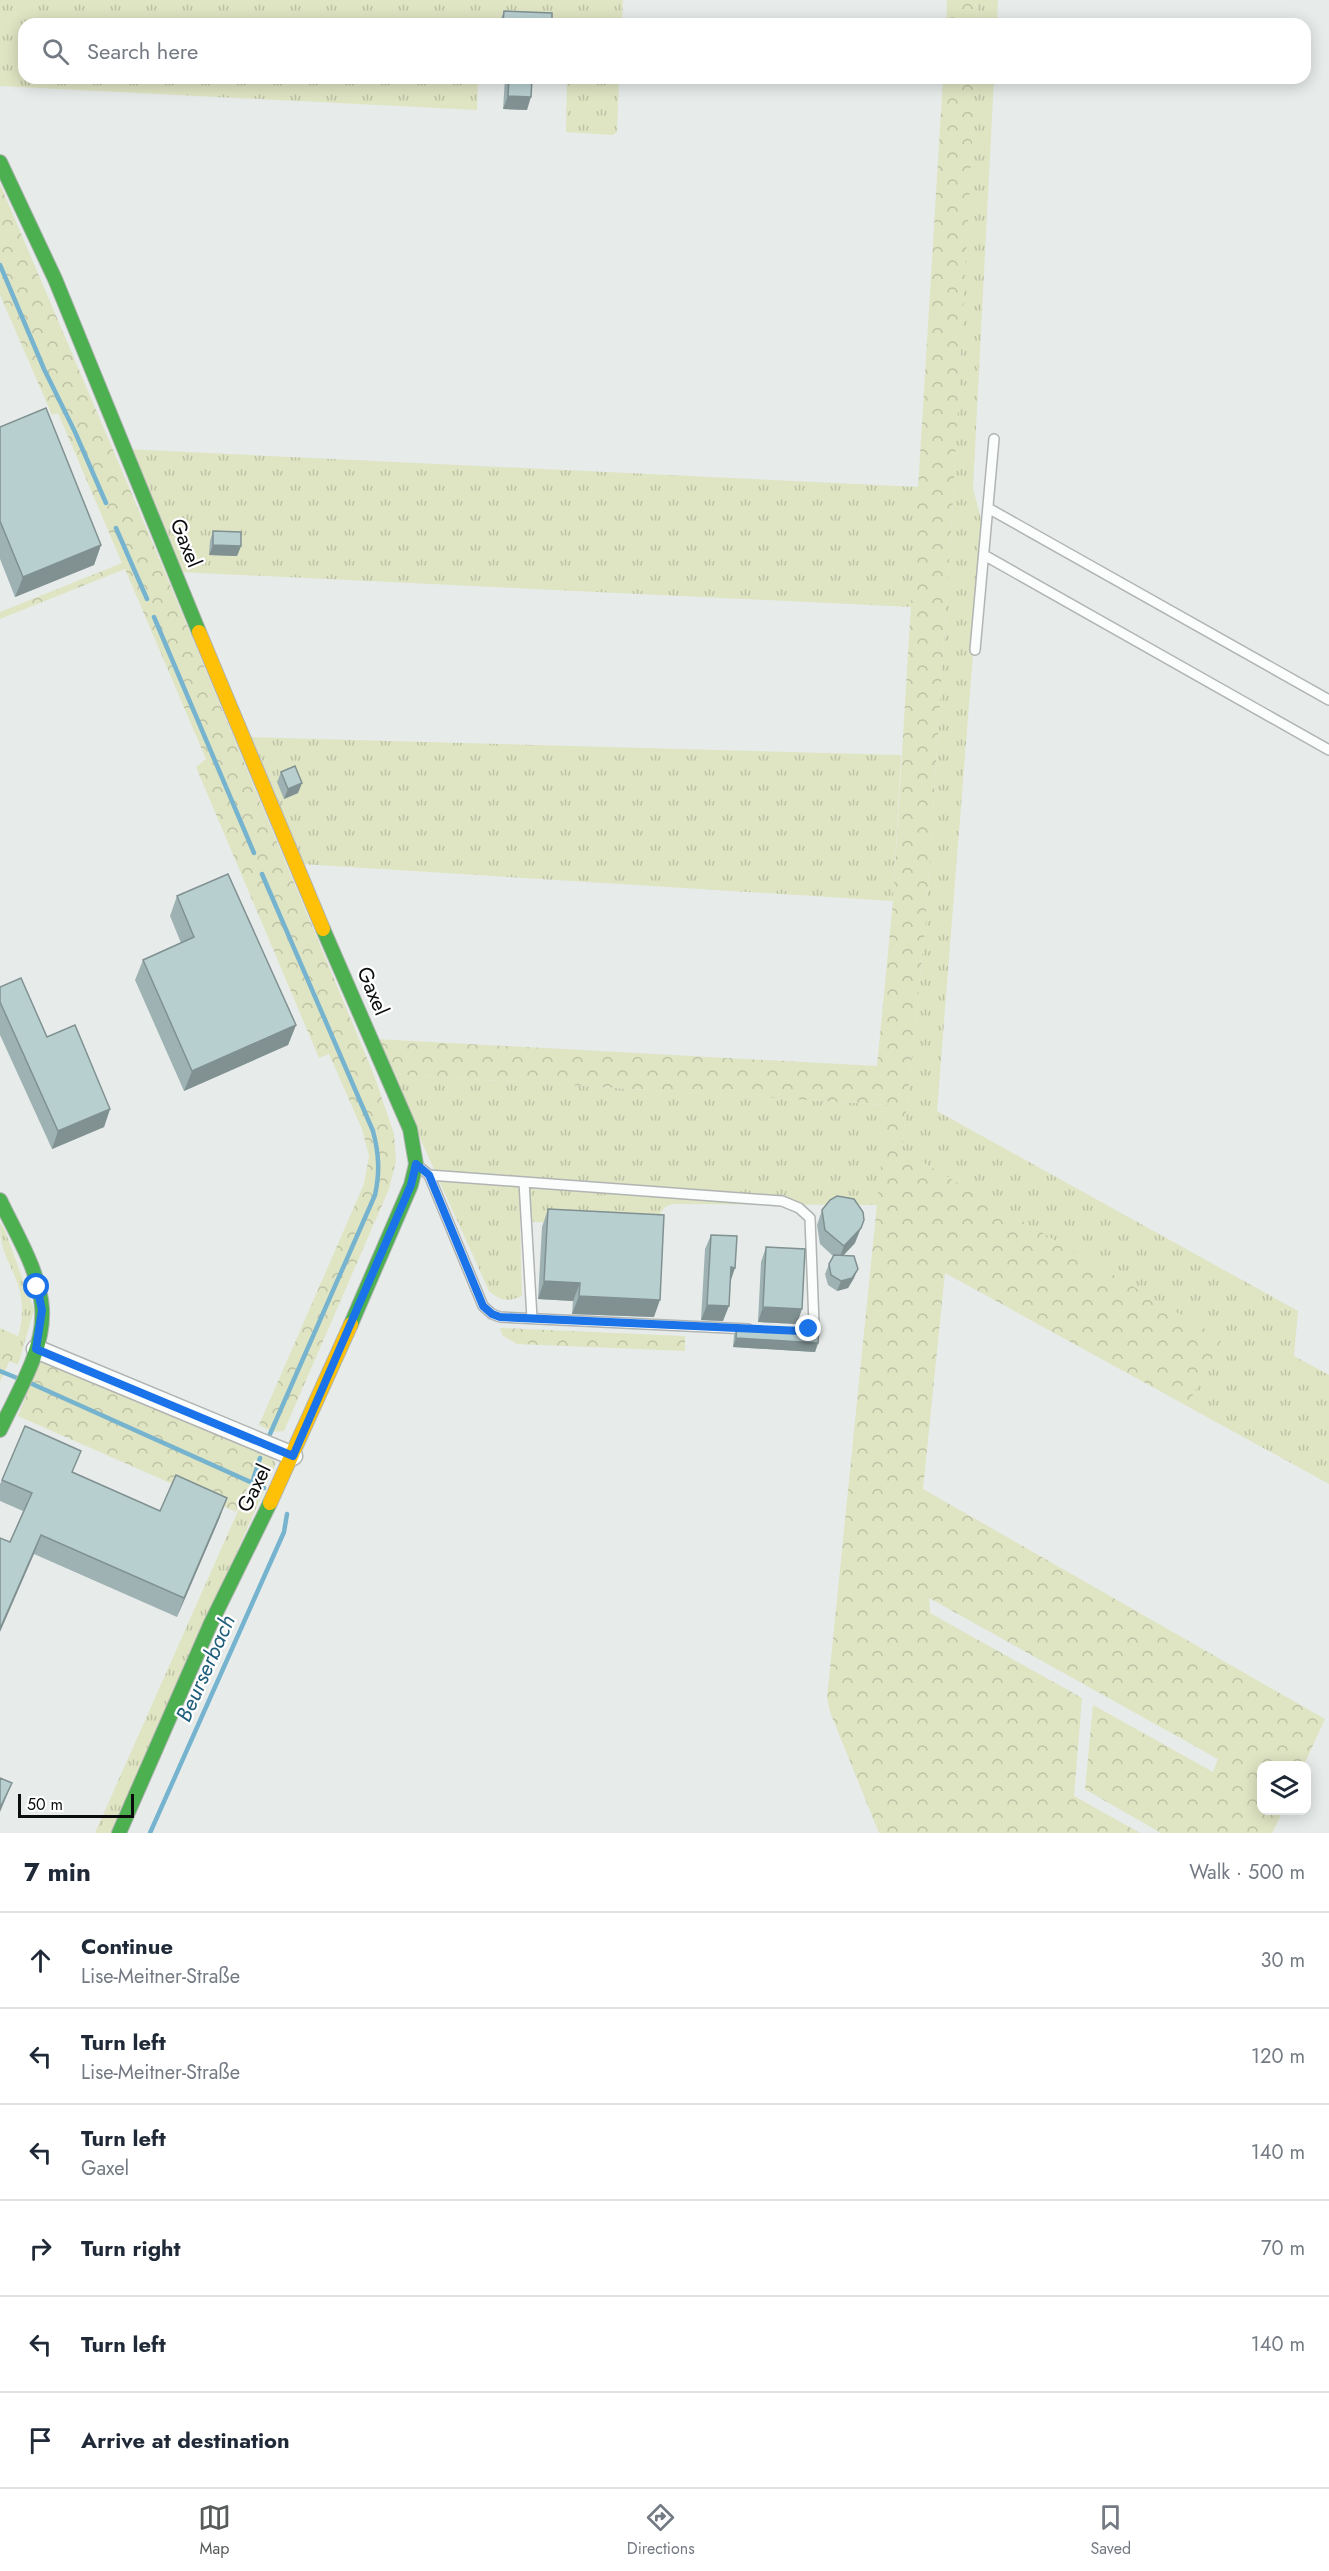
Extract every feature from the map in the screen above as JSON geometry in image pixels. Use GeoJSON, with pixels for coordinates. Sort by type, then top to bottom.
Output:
{"type":"FeatureCollection","features":[{"type":"Feature","properties":{"kind":"street","name":"Gaxel"},"geometry":{"type":"LineString","coordinates":[[0,162],[55,279],[284,839],[410,1129],[416,1164],[411,1185],[293,1456],[211,1623],[119,1833]]}},
{"type":"Feature","properties":{"kind":"street"},"geometry":{"type":"LineString","coordinates":[[0,1200],[37,1287],[42,1310],[36,1349],[0,1431]]}},
{"type":"Feature","properties":{"kind":"street"},"geometry":{"type":"LineString","coordinates":[[36,1349],[293,1456]]}},
{"type":"Feature","properties":{"kind":"lane"},"geometry":{"type":"LineString","coordinates":[[975,650],[994,439]]}},
{"type":"Feature","properties":{"kind":"lane"},"geometry":{"type":"LineString","coordinates":[[988,508],[1329,700]]}},
{"type":"Feature","properties":{"kind":"lane"},"geometry":{"type":"LineString","coordinates":[[984,555],[1329,750]]}},
{"type":"Feature","properties":{"kind":"lane"},"geometry":{"type":"LineString","coordinates":[[416,1164],[429,1175],[483,1306],[492,1314],[500,1317],[755,1329]]}},
{"type":"Feature","properties":{"kind":"lane"},"geometry":{"type":"LineString","coordinates":[[429,1175],[782,1201],[800,1208],[810,1218],[814,1324],[809,1329],[791,1331]]}},
{"type":"Feature","properties":{"kind":"lane"},"geometry":{"type":"LineString","coordinates":[[524,1182],[532,1318]]}},
{"type":"Feature","properties":{"kind":"green space"},"geometry":{"type":"Polygon","coordinates":[[[0,0],[623,0],[622,18],[18,18],[18,84],[478,84],[477,110],[0,86],[0,0]]]}},
{"type":"Feature","properties":{"kind":"green space"},"geometry":{"type":"Polygon","coordinates":[[[947,0],[977,0],[976,18],[946,18],[947,0]]]}},
{"type":"Feature","properties":{"kind":"green space"},"geometry":{"type":"Polygon","coordinates":[[[977,0],[998,0],[997,18],[976,18],[977,0]]]}},
{"type":"Feature","properties":{"kind":"green space"},"geometry":{"type":"Polygon","coordinates":[[[567,84],[619,84],[617,132],[613,135],[566,132],[567,84]]]}},
{"type":"Feature","properties":{"kind":"green space"},"geometry":{"type":"Polygon","coordinates":[[[943,84],[975,84],[952,517],[926,918],[902,1150],[1222,1339],[1187,1406],[945,1273],[923,1489],[1325,1719],[1306,1761],[1257,1761],[1257,1815],[1281,1815],[1272,1833],[1161,1833],[1085,1789],[1093,1705],[1213,1772],[1218,1759],[929,1598],[930,1613],[1082,1698],[1074,1796],[1140,1833],[879,1833],[830,1712],[827,1698],[887,1105],[391,1074],[376,1039],[877,1066],[893,901],[943,84]]]}},
{"type":"Feature","properties":{"kind":"green space"},"geometry":{"type":"Polygon","coordinates":[[[975,84],[994,84],[973,488],[983,527],[937,1111],[1298,1311],[1294,1356],[1329,1375],[1329,1484],[1187,1406],[1221,1339],[902,1150],[926,918],[952,517],[975,84]]]}},
{"type":"Feature","properties":{"kind":"green space"},"geometry":{"type":"Polygon","coordinates":[[[0,184],[159,558],[374,1075],[394,1134],[396,1161],[389,1189],[284,1431],[273,1432],[259,1425],[364,1184],[369,1156],[362,1129],[329,1054],[319,1058],[196,767],[206,759],[125,569],[0,619],[0,612],[122,563],[58,413],[52,415],[0,295],[0,184]]]}},
{"type":"Feature","properties":{"kind":"green space"},"geometry":{"type":"Polygon","coordinates":[[[126,449],[919,487],[912,607],[179,572],[126,449]]]}},
{"type":"Feature","properties":{"kind":"green space"},"geometry":{"type":"Polygon","coordinates":[[[249,737],[901,755],[893,901],[301,864],[249,737]]]}},
{"type":"Feature","properties":{"kind":"green space"},"geometry":{"type":"Polygon","coordinates":[[[391,1074],[887,1105],[878,1205],[673,1204],[662,1210],[657,1229],[520,1221],[522,1296],[508,1300],[501,1299],[489,1291],[391,1074]]]}},
{"type":"Feature","properties":{"kind":"green space"},"geometry":{"type":"Polygon","coordinates":[[[0,1223],[4,1228],[34,1310],[18,1365],[9,1361],[19,1332],[22,1302],[17,1282],[3,1248],[0,1223]]]}},
{"type":"Feature","properties":{"kind":"green space"},"geometry":{"type":"Polygon","coordinates":[[[0,1328],[20,1337],[0,1382],[0,1328]]]}},
{"type":"Feature","properties":{"kind":"green space"},"geometry":{"type":"Polygon","coordinates":[[[500,1328],[685,1336],[685,1351],[517,1344],[503,1336],[500,1328]]]}},
{"type":"Feature","properties":{"kind":"green space"},"geometry":{"type":"Polygon","coordinates":[[[40,1361],[265,1450],[236,1512],[18,1416],[40,1361]]]}},
{"type":"Feature","properties":{"kind":"green space"},"geometry":{"type":"Polygon","coordinates":[[[265,1450],[276,1463],[113,1833],[95,1833],[265,1450]]]}},
{"type":"Feature","properties":{"kind":"building"},"geometry":{"type":"Polygon","coordinates":[[[504,11],[552,13],[552,18],[503,18],[504,11]]]}},
{"type":"Feature","properties":{"kind":"building"},"geometry":{"type":"Polygon","coordinates":[[[509,84],[532,84],[531,97],[508,96],[509,84]]]}},
{"type":"Feature","properties":{"kind":"building"},"geometry":{"type":"Polygon","coordinates":[[[46,408],[101,545],[23,577],[0,521],[0,427],[46,408]]]}},
{"type":"Feature","properties":{"kind":"building"},"geometry":{"type":"Polygon","coordinates":[[[213,531],[241,532],[241,546],[213,545],[213,531]]]}},
{"type":"Feature","properties":{"kind":"building"},"geometry":{"type":"Polygon","coordinates":[[[295,766],[302,783],[288,789],[281,772],[295,766]]]}},
{"type":"Feature","properties":{"kind":"building"},"geometry":{"type":"Polygon","coordinates":[[[228,874],[296,1025],[192,1071],[143,960],[194,937],[177,896],[228,874]]]}},
{"type":"Feature","properties":{"kind":"building"},"geometry":{"type":"Polygon","coordinates":[[[21,978],[47,1037],[75,1025],[110,1109],[58,1131],[0,1002],[0,987],[21,978]]]}},
{"type":"Feature","properties":{"kind":"building"},"geometry":{"type":"Polygon","coordinates":[[[837,1196],[854,1199],[863,1212],[864,1220],[861,1228],[844,1246],[825,1230],[822,1210],[830,1200],[837,1196]]]}},
{"type":"Feature","properties":{"kind":"building"},"geometry":{"type":"Polygon","coordinates":[[[548,1209],[664,1215],[660,1300],[579,1296],[580,1283],[544,1281],[548,1209]]]}},
{"type":"Feature","properties":{"kind":"building"},"geometry":{"type":"Polygon","coordinates":[[[711,1235],[737,1236],[735,1268],[731,1267],[729,1306],[707,1305],[711,1235]]]}},
{"type":"Feature","properties":{"kind":"building"},"geometry":{"type":"Polygon","coordinates":[[[766,1247],[805,1249],[802,1309],[763,1307],[766,1247]]]}},
{"type":"Feature","properties":{"kind":"building"},"geometry":{"type":"Polygon","coordinates":[[[834,1255],[854,1256],[858,1269],[852,1278],[841,1281],[831,1275],[829,1264],[834,1255]]]}},
{"type":"Feature","properties":{"kind":"building"},"geometry":{"type":"Polygon","coordinates":[[[737,1326],[819,1329],[818,1343],[736,1338],[737,1326]]]}},
{"type":"Feature","properties":{"kind":"building"},"geometry":{"type":"Polygon","coordinates":[[[25,1426],[81,1451],[72,1472],[160,1511],[176,1475],[227,1498],[184,1598],[41,1535],[0,1629],[0,1538],[10,1542],[32,1493],[2,1480],[25,1426]]]}},
{"type":"Feature","properties":{"kind":"building"},"geometry":{"type":"Polygon","coordinates":[[[0,1778],[12,1783],[0,1808],[0,1778]]]}},
{"type":"Feature","properties":{"kind":"waterway"},"geometry":{"type":"LineString","coordinates":[[0,265],[44,369],[106,503]]}},
{"type":"Feature","properties":{"kind":"waterway"},"geometry":{"type":"LineString","coordinates":[[116,528],[147,599]]}},
{"type":"Feature","properties":{"kind":"waterway"},"geometry":{"type":"LineString","coordinates":[[154,617],[254,853]]}},
{"type":"Feature","properties":{"kind":"waterway"},"geometry":{"type":"LineString","coordinates":[[262,874],[373,1131],[378,1163],[375,1195],[270,1434]]}},
{"type":"Feature","properties":{"kind":"waterway","name":"Beurserbach"},"geometry":{"type":"LineString","coordinates":[[0,1371],[17,1378]]}},
{"type":"Feature","properties":{"kind":"waterway","name":"Beurserbach"},"geometry":{"type":"LineString","coordinates":[[30,1383],[264,1488]]}},
{"type":"Feature","properties":{"kind":"waterway"},"geometry":{"type":"LineString","coordinates":[[252,1483],[260,1458]]}},
{"type":"Feature","properties":{"kind":"waterway","name":"Beurserbach"},"geometry":{"type":"LineString","coordinates":[[150,1833],[284,1532],[287,1514]]}},
{"type":"Feature","properties":{"kind":"traffic: fast"},"geometry":{"type":"LineString","coordinates":[[0,162],[55,279],[199,632]]}},
{"type":"Feature","properties":{"kind":"traffic: fast"},"geometry":{"type":"LineString","coordinates":[[323,929],[410,1129],[416,1164],[411,1185],[351,1324]]}},
{"type":"Feature","properties":{"kind":"traffic: fast"},"geometry":{"type":"LineString","coordinates":[[0,1200],[32,1266],[42,1308],[42,1324],[35,1355],[0,1430]]}},
{"type":"Feature","properties":{"kind":"traffic: fast"},"geometry":{"type":"LineString","coordinates":[[119,1833],[211,1623],[270,1503]]}},
{"type":"Feature","properties":{"kind":"traffic: slow"},"geometry":{"type":"LineString","coordinates":[[199,632],[323,929]]}},
{"type":"Feature","properties":{"kind":"traffic: slow"},"geometry":{"type":"LineString","coordinates":[[270,1503],[351,1324]]}},
{"type":"Feature","properties":{"kind":"route"},"geometry":{"type":"LineString","coordinates":[[37,1287],[42,1310],[36,1349],[293,1456],[411,1185],[416,1164],[429,1175],[483,1306],[492,1314],[500,1317],[802,1331],[809,1329]]}}]}
